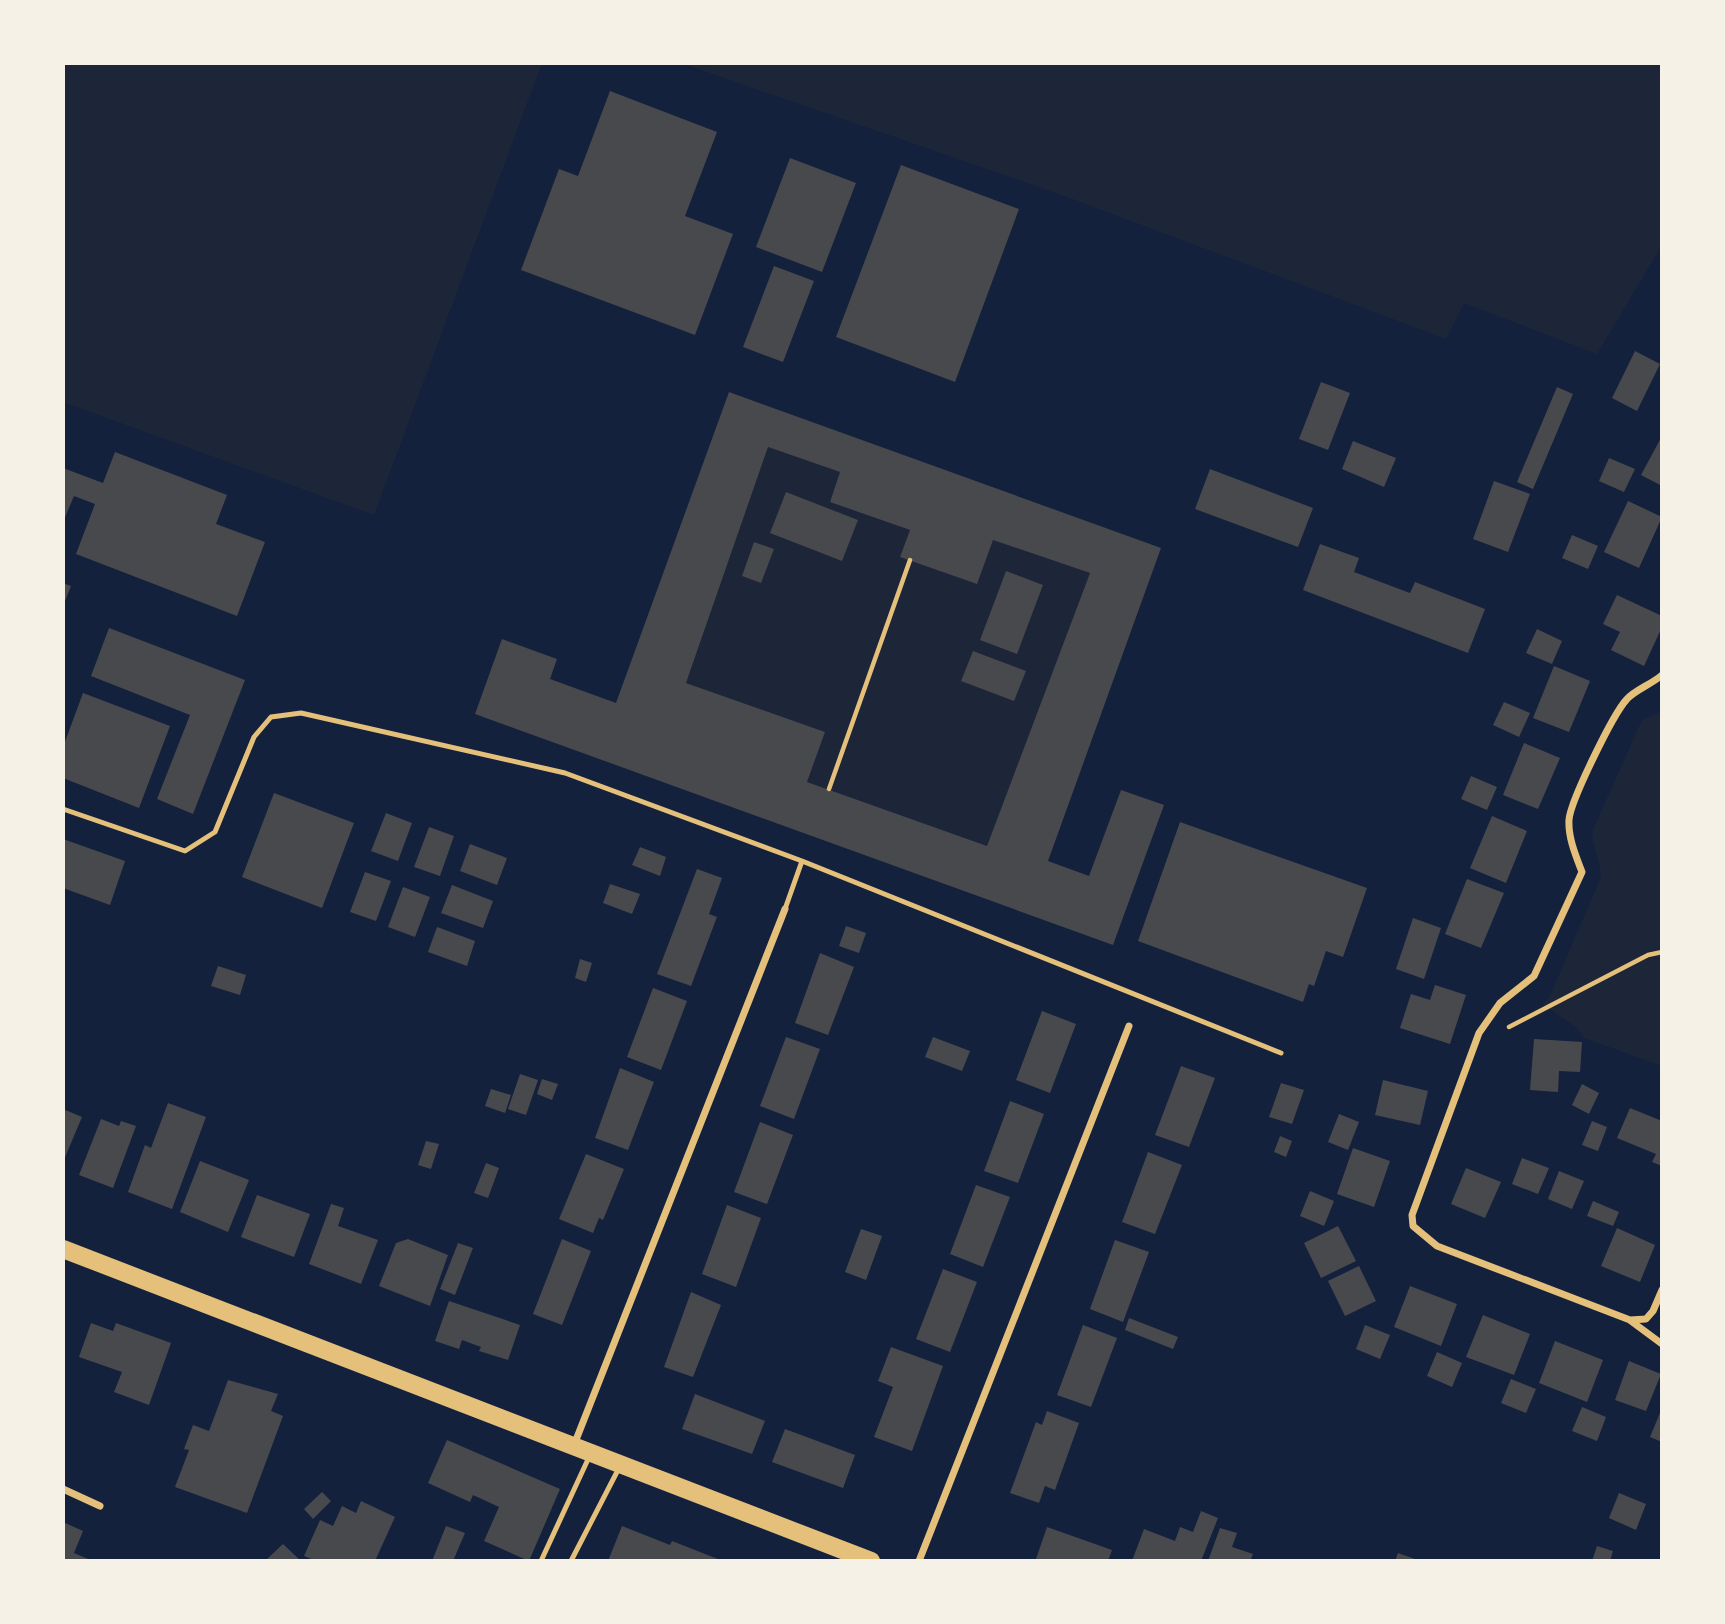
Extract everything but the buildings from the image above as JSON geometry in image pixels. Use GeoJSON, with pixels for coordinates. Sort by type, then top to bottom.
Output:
{"type":"FeatureCollection","features":[{"type":"Feature","properties":{"kind":"main road"},"geometry":{"type":"LineString","coordinates":[[63,1249],[870,1561]]}},
{"type":"Feature","properties":{"kind":"street"},"geometry":{"type":"LineString","coordinates":[[1662,675],[1648,687],[1629,696],[1616,713],[1569,816],[1569,831],[1582,872],[1534,976],[1500,1003],[1479,1033],[1412,1215],[1413,1226],[1437,1246],[1630,1320],[1662,1344]]}},
{"type":"Feature","properties":{"kind":"street"},"geometry":{"type":"LineString","coordinates":[[573,1446],[786,909]]}},
{"type":"Feature","properties":{"kind":"street"},"geometry":{"type":"LineString","coordinates":[[919,1561],[1129,1026]]}},
{"type":"Feature","properties":{"kind":"street"},"geometry":{"type":"LineString","coordinates":[[1630,1320],[1646,1319],[1654,1311],[1662,1290]]}},
{"type":"Feature","properties":{"kind":"street"},"geometry":{"type":"LineString","coordinates":[[63,1489],[100,1506]]}},
{"type":"Feature","properties":{"kind":"lane"},"geometry":{"type":"LineString","coordinates":[[63,809],[185,851],[215,832],[254,737],[271,717],[301,713],[565,773],[802,861],[1281,1054]]}},
{"type":"Feature","properties":{"kind":"lane"},"geometry":{"type":"LineString","coordinates":[[786,909],[802,861]]}},
{"type":"Feature","properties":{"kind":"lane"},"geometry":{"type":"LineString","coordinates":[[541,1561],[591,1452]]}},
{"type":"Feature","properties":{"kind":"lane"},"geometry":{"type":"LineString","coordinates":[[570,1561],[621,1465]]}},
{"type":"Feature","properties":{"kind":"path"},"geometry":{"type":"LineString","coordinates":[[829,789],[910,560]]}},
{"type":"Feature","properties":{"kind":"path"},"geometry":{"type":"LineString","coordinates":[[1479,1033],[1507,1028],[1648,955],[1662,951]]}},
{"type":"Feature","properties":{"kind":"shaded area"},"geometry":{"type":"Polygon","coordinates":[[[63,63],[542,63],[374,515],[63,402],[63,63]]]}},
{"type":"Feature","properties":{"kind":"shaded area"},"geometry":{"type":"Polygon","coordinates":[[[681,63],[1662,63],[1662,245],[1597,354],[1464,303],[1446,339],[1059,194],[681,63]]]}},
{"type":"Feature","properties":{"kind":"shaded area"},"geometry":{"type":"Polygon","coordinates":[[[768,447],[840,472],[830,502],[910,530],[901,556],[993,540],[1090,573],[987,846],[807,782],[825,732],[686,683],[768,447]]]}},
{"type":"Feature","properties":{"kind":"shaded area"},"geometry":{"type":"Polygon","coordinates":[[[1662,711],[1662,1066],[1584,1038],[1576,1027],[1542,1004],[1549,998],[1601,877],[1592,832],[1642,720],[1662,711]]]}}]}
